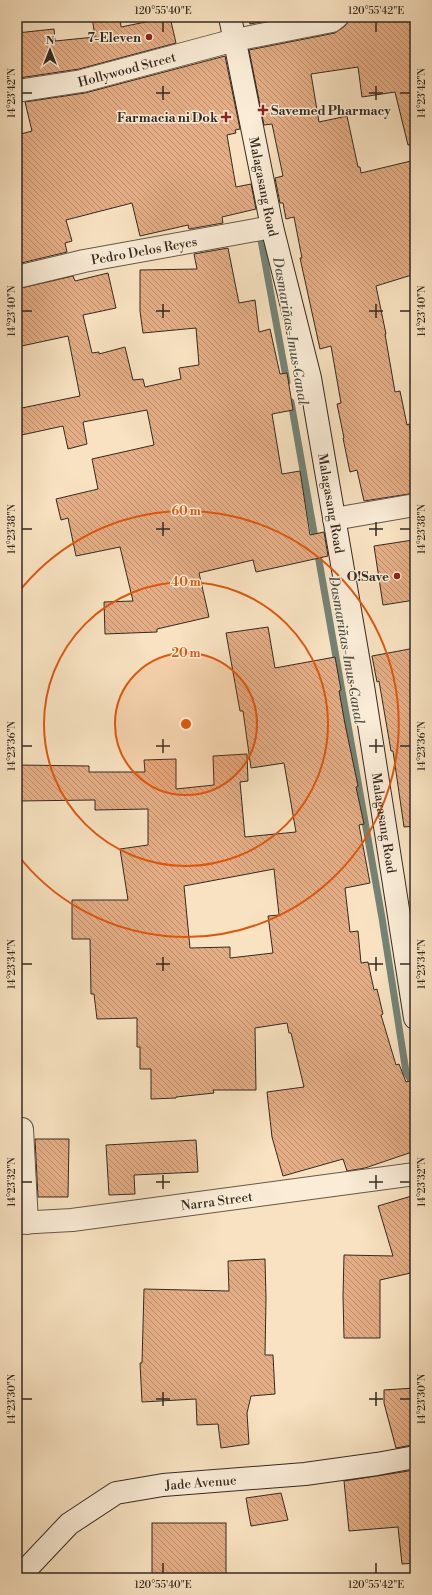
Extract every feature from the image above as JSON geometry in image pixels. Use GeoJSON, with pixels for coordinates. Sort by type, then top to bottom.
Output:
{"type":"FeatureCollection","features":[{"type":"Feature","properties":{"kind":"street","name":"Malagasang Road"},"geometry":{"type":"LineString","coordinates":[[230,17],[272,227],[310,378],[364,694],[415,1018]]}},
{"type":"Feature","properties":{"kind":"street","name":"Hollywood Street"},"geometry":{"type":"LineString","coordinates":[[17,91],[82,81],[235,40],[332,21],[337,17]]}},
{"type":"Feature","properties":{"kind":"street","name":"Pedro Delos Reyes"},"geometry":{"type":"LineString","coordinates":[[17,277],[84,261],[272,227]]}},
{"type":"Feature","properties":{"kind":"street"},"geometry":{"type":"LineString","coordinates":[[334,519],[415,505]]}},
{"type":"Feature","properties":{"kind":"street"},"geometry":{"type":"LineString","coordinates":[[17,1129],[22,1129],[22,1223]]}},
{"type":"Feature","properties":{"kind":"street","name":"Narra Street"},"geometry":{"type":"LineString","coordinates":[[22,1223],[72,1220],[415,1174]]}},
{"type":"Feature","properties":{"kind":"street","name":"Jade Avenue"},"geometry":{"type":"LineString","coordinates":[[18,1578],[69,1524],[116,1492],[163,1485],[305,1474],[415,1457]]}},
{"type":"Feature","properties":{"kind":"building"},"geometry":{"type":"Polygon","coordinates":[[[92,17],[120,17],[121,27],[170,17],[176,43],[79,69],[19,78],[17,69],[17,33],[54,29],[55,41],[95,37],[92,17]]]}},
{"type":"Feature","properties":{"kind":"building"},"geometry":{"type":"Polygon","coordinates":[[[249,17],[287,17],[250,24],[249,17]]]}},
{"type":"Feature","properties":{"kind":"building"},"geometry":{"type":"Polygon","coordinates":[[[349,17],[415,17],[415,144],[408,145],[395,92],[362,97],[358,67],[311,74],[319,122],[347,116],[358,167],[360,167],[361,173],[415,160],[415,274],[376,286],[386,334],[395,392],[400,391],[407,425],[409,424],[415,452],[415,493],[364,501],[357,470],[350,472],[337,404],[341,403],[331,346],[320,349],[300,258],[302,258],[294,217],[286,219],[283,203],[280,203],[275,178],[283,176],[272,124],[264,125],[249,50],[335,33],[345,26],[349,17]]]}},
{"type":"Feature","properties":{"kind":"building"},"geometry":{"type":"Polygon","coordinates":[[[225,56],[240,129],[235,130],[236,133],[227,135],[236,187],[251,184],[256,209],[222,217],[223,223],[189,229],[188,225],[140,236],[132,203],[66,220],[72,241],[65,243],[67,252],[17,264],[17,135],[32,131],[25,102],[85,93],[225,56]]]}},
{"type":"Feature","properties":{"kind":"building"},"geometry":{"type":"Polygon","coordinates":[[[228,248],[239,303],[255,300],[259,332],[270,329],[280,374],[287,373],[293,410],[272,414],[282,474],[300,471],[310,535],[324,532],[328,556],[256,572],[253,560],[199,573],[209,617],[157,629],[157,632],[105,634],[104,602],[133,601],[120,547],[76,556],[68,518],[61,520],[56,499],[98,489],[92,459],[154,445],[147,410],[83,422],[87,444],[68,449],[63,426],[17,436],[17,409],[80,396],[68,336],[17,347],[17,289],[73,276],[75,281],[108,273],[116,308],[83,315],[92,353],[99,352],[99,354],[125,347],[133,380],[143,379],[145,387],[181,379],[179,368],[199,365],[196,328],[143,333],[140,311],[140,270],[197,269],[194,254],[228,248]]]}},
{"type":"Feature","properties":{"kind":"building","name":"O!Save"},"geometry":{"type":"Polygon","coordinates":[[[413,540],[415,553],[415,600],[383,605],[374,546],[413,540]]]}},
{"type":"Feature","properties":{"kind":"building"},"geometry":{"type":"Polygon","coordinates":[[[268,627],[275,668],[335,657],[341,690],[339,691],[364,824],[359,825],[370,883],[345,888],[350,932],[358,931],[361,963],[368,962],[374,990],[377,989],[383,1014],[381,1015],[396,1065],[399,1064],[406,1082],[410,1081],[415,1092],[415,1151],[365,1168],[347,1171],[343,1159],[283,1176],[272,1137],[267,1092],[304,1087],[291,1033],[289,1033],[287,1023],[255,1028],[256,1090],[213,1090],[214,1093],[176,1098],[151,1099],[151,1069],[140,1069],[140,1047],[137,1047],[137,1018],[97,1019],[94,994],[91,994],[90,939],[72,939],[72,900],[128,900],[120,849],[148,845],[148,809],[95,810],[95,800],[17,801],[17,765],[89,766],[89,772],[145,772],[144,760],[176,759],[176,789],[214,785],[213,756],[247,754],[248,781],[240,782],[245,837],[296,832],[284,763],[251,768],[243,711],[240,711],[226,633],[268,627]],[[274,869],[184,886],[190,948],[230,947],[230,958],[273,953],[268,916],[279,915],[274,869]]]}},
{"type":"Feature","properties":{"kind":"building"},"geometry":{"type":"Polygon","coordinates":[[[415,648],[415,826],[404,827],[393,751],[391,751],[379,681],[377,682],[372,656],[415,648]]]}},
{"type":"Feature","properties":{"kind":"building"},"geometry":{"type":"Polygon","coordinates":[[[35,1139],[69,1139],[68,1197],[38,1197],[35,1139]]]}},
{"type":"Feature","properties":{"kind":"building"},"geometry":{"type":"Polygon","coordinates":[[[196,1140],[198,1172],[134,1175],[135,1194],[109,1195],[106,1145],[196,1140]]]}},
{"type":"Feature","properties":{"kind":"building"},"geometry":{"type":"Polygon","coordinates":[[[415,1195],[415,1272],[380,1280],[380,1338],[344,1338],[344,1255],[393,1256],[378,1206],[415,1195]]]}},
{"type":"Feature","properties":{"kind":"building"},"geometry":{"type":"Polygon","coordinates":[[[265,1259],[265,1355],[273,1355],[275,1394],[251,1396],[247,1413],[249,1444],[221,1448],[218,1424],[197,1425],[196,1399],[142,1402],[140,1363],[142,1363],[144,1289],[229,1291],[228,1261],[265,1259]]]}},
{"type":"Feature","properties":{"kind":"building"},"geometry":{"type":"Polygon","coordinates":[[[415,1388],[415,1436],[412,1436],[412,1445],[396,1448],[384,1403],[384,1390],[415,1388]]]}},
{"type":"Feature","properties":{"kind":"building"},"geometry":{"type":"Polygon","coordinates":[[[415,1470],[415,1563],[402,1564],[398,1527],[349,1531],[344,1481],[415,1470]]]}},
{"type":"Feature","properties":{"kind":"building"},"geometry":{"type":"Polygon","coordinates":[[[281,1493],[288,1520],[251,1526],[246,1498],[281,1493]]]}},
{"type":"Feature","properties":{"kind":"building"},"geometry":{"type":"Polygon","coordinates":[[[152,1523],[226,1523],[226,1578],[152,1578],[152,1523]]]}},
{"type":"Feature","properties":{"kind":"waterway","name":"Dasmariñas-Imus Canal"},"geometry":{"type":"LineString","coordinates":[[261,240],[287,382]]}},
{"type":"Feature","properties":{"kind":"waterway","name":"Dasmariñas-Imus Canal"},"geometry":{"type":"LineString","coordinates":[[291,402],[382,918],[406,1072],[415,1087]]}},
{"type":"Feature","properties":{"kind":"place","name":"7-Eleven"},"geometry":{"type":"Point","coordinates":[149,37]}},
{"type":"Feature","properties":{"kind":"place","name":"Savemed Pharmacy"},"geometry":{"type":"Point","coordinates":[263,110]}},
{"type":"Feature","properties":{"kind":"place","name":"Farmacia ni Dok"},"geometry":{"type":"Point","coordinates":[226,117]}},
{"type":"Feature","properties":{"kind":"place","name":"O!Save"},"geometry":{"type":"Point","coordinates":[397,576]}}]}
